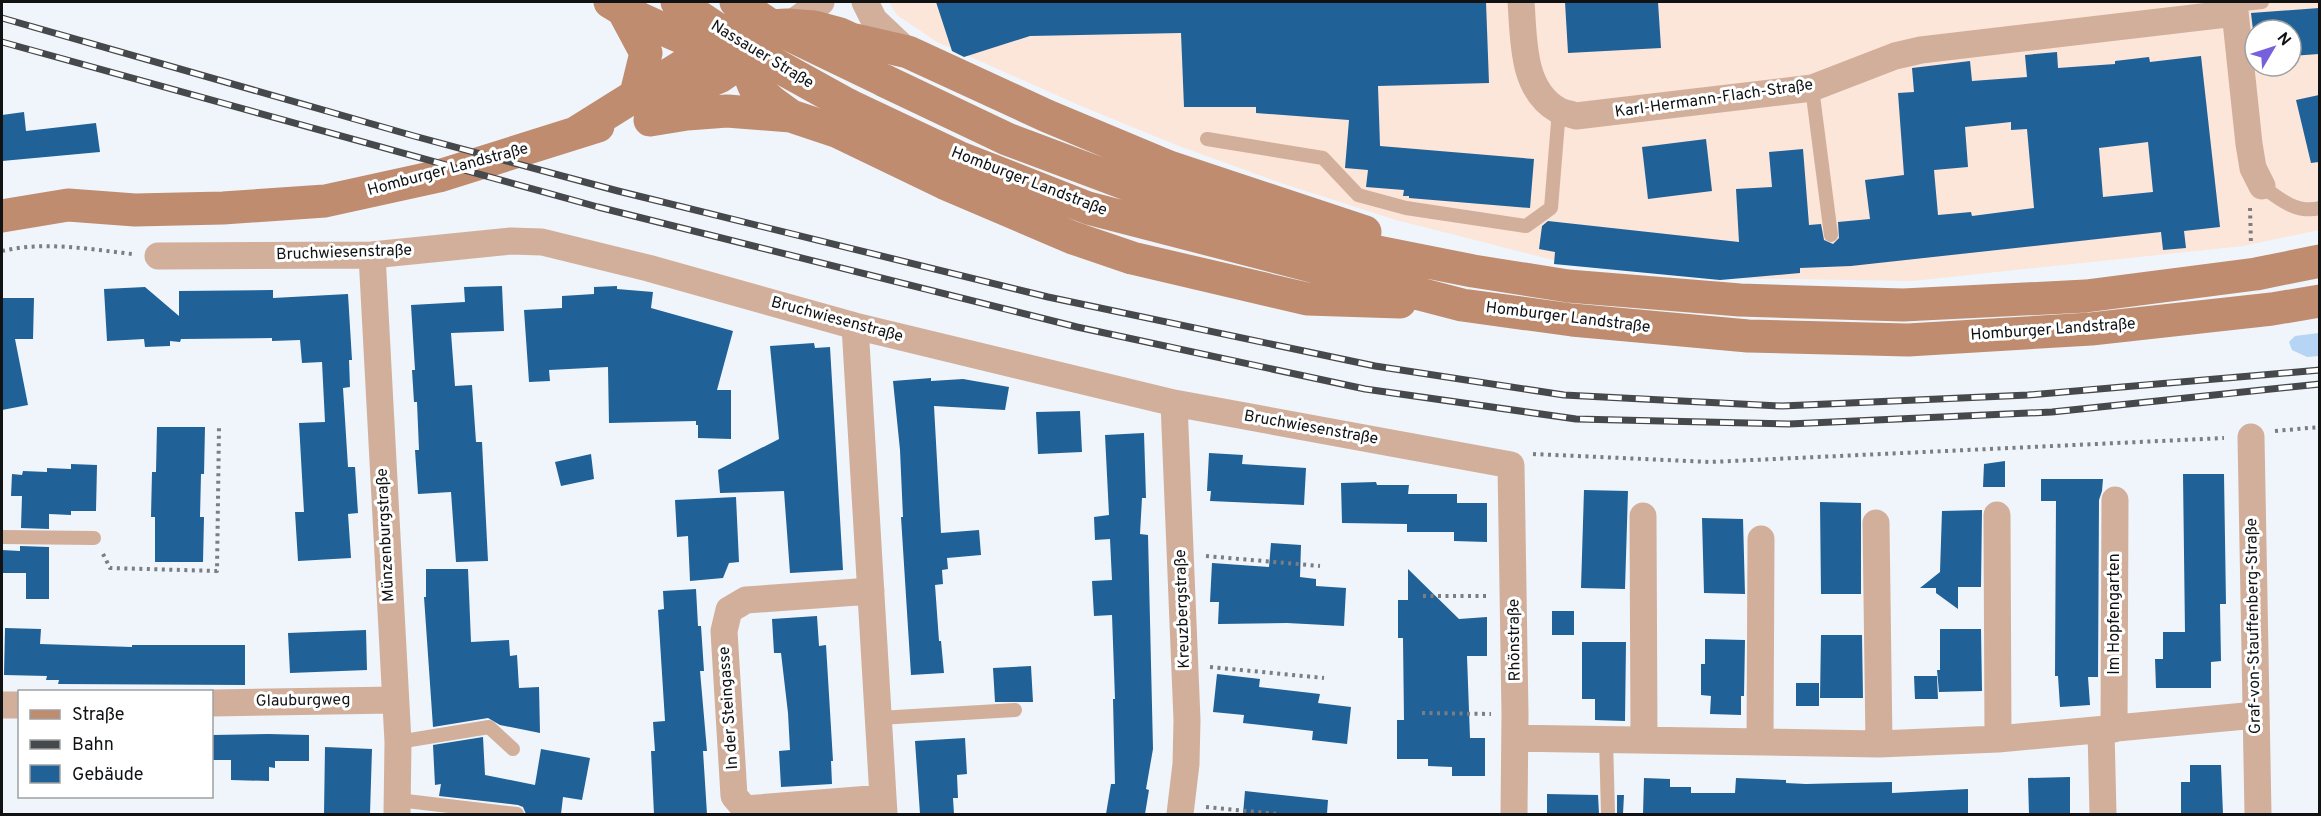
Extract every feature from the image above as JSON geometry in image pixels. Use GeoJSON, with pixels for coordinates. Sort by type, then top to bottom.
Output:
{"type":"FeatureCollection","features":[{"type":"Feature","properties":{"kind":"main road","name":"Nassauer Straße"},"geometry":{"type":"LineString","coordinates":[[677,2],[747,50],[848,105]]}},
{"type":"Feature","properties":{"kind":"main road"},"geometry":{"type":"LineString","coordinates":[[616,6],[688,40],[707,53],[744,60]]}},
{"type":"Feature","properties":{"kind":"main road"},"geometry":{"type":"LineString","coordinates":[[616,6],[646,53],[636,94]]}},
{"type":"Feature","properties":{"kind":"main road","name":"Nassauer Straße"},"geometry":{"type":"LineString","coordinates":[[739,10],[885,81]]}},
{"type":"Feature","properties":{"kind":"main road"},"geometry":{"type":"LineString","coordinates":[[739,10],[779,13],[851,39],[908,52],[1047,116],[1169,167],[1318,216],[1473,271]]}},
{"type":"Feature","properties":{"kind":"main road"},"geometry":{"type":"LineString","coordinates":[[577,132],[636,94],[707,53],[739,10]]}},
{"type":"Feature","properties":{"kind":"main road"},"geometry":{"type":"LineString","coordinates":[[739,10],[744,60],[754,86],[791,116]]}},
{"type":"Feature","properties":{"kind":"main road","name":"Homburger Landstraße"},"geometry":{"type":"LineString","coordinates":[[2,216],[68,205],[135,210],[223,208],[325,201],[439,176],[633,116],[719,77],[744,60]]}},
{"type":"Feature","properties":{"kind":"main road","name":"Homburger Landstraße"},"geometry":{"type":"LineString","coordinates":[[885,81],[1007,139],[1159,196],[1317,240],[1473,271],[1568,286],[1728,299],[1903,305],[2086,296],[2256,274],[2319,261]]}},
{"type":"Feature","properties":{"kind":"main road","name":"Homburger Landstraße"},"geometry":{"type":"LineString","coordinates":[[848,105],[958,157],[1089,208],[1462,305],[1572,320],[1748,336],[1908,340],[2091,329],[2272,309],[2319,301]]}},
{"type":"Feature","properties":{"kind":"main road"},"geometry":{"type":"LineString","coordinates":[[577,132],[687,114],[727,111],[791,116],[836,131],[944,183],[1073,238],[1132,258],[1307,299],[1462,305]]}},
{"type":"Feature","properties":{"kind":"main road","name":"Homburger Landstraße"},"geometry":{"type":"LineString","coordinates":[[2,236],[25,230],[73,225],[135,210]]}},
{"type":"Feature","properties":{"kind":"street"},"geometry":{"type":"LineString","coordinates":[[744,60],[779,13],[821,2]]}},
{"type":"Feature","properties":{"kind":"street"},"geometry":{"type":"LineString","coordinates":[[865,2],[874,20],[908,52]]}},
{"type":"Feature","properties":{"kind":"street"},"geometry":{"type":"LineString","coordinates":[[1521,2],[1525,54],[1532,79],[1541,96],[1559,110]]}},
{"type":"Feature","properties":{"kind":"street"},"geometry":{"type":"LineString","coordinates":[[2234,7],[2248,144],[2253,168],[2262,186]]}},
{"type":"Feature","properties":{"kind":"street","name":"Karl-Hermann-Flach-Straße"},"geometry":{"type":"LineString","coordinates":[[1559,110],[1576,116],[1812,88],[1895,56],[1921,50],[2234,7]]}},
{"type":"Feature","properties":{"kind":"street","name":"Bruchwiesenstraße"},"geometry":{"type":"LineString","coordinates":[[158,256],[372,255],[511,241],[542,242],[648,268],[855,326],[1174,403],[1511,465]]}},
{"type":"Feature","properties":{"kind":"street","name":"Münzenburgstraße"},"geometry":{"type":"LineString","coordinates":[[372,255],[398,742],[397,807]]}},
{"type":"Feature","properties":{"kind":"street","name":"In der Steingasse"},"geometry":{"type":"LineString","coordinates":[[855,326],[884,806],[745,809],[734,796],[724,631],[729,609],[746,600],[871,591]]}},
{"type":"Feature","properties":{"kind":"street","name":"Kreuzbergstraße"},"geometry":{"type":"LineString","coordinates":[[1174,403],[1185,664],[1186,764],[1180,810]]}},
{"type":"Feature","properties":{"kind":"street","name":"Graf-von-Stauffenberg-Straße"},"geometry":{"type":"LineString","coordinates":[[2251,437],[2258,814]]}},
{"type":"Feature","properties":{"kind":"street","name":"Rhönstraße"},"geometry":{"type":"LineString","coordinates":[[1511,465],[1514,596],[1514,814]]}},
{"type":"Feature","properties":{"kind":"street","name":"Im Hopfengarten"},"geometry":{"type":"LineString","coordinates":[[2103,814],[2115,500]]}},
{"type":"Feature","properties":{"kind":"street"},"geometry":{"type":"LineString","coordinates":[[1997,515],[1998,739]]}},
{"type":"Feature","properties":{"kind":"street"},"geometry":{"type":"LineString","coordinates":[[1643,516],[1644,739]]}},
{"type":"Feature","properties":{"kind":"street"},"geometry":{"type":"LineString","coordinates":[[1876,523],[1879,744]]}},
{"type":"Feature","properties":{"kind":"street"},"geometry":{"type":"LineString","coordinates":[[1760,742],[1761,539]]}},
{"type":"Feature","properties":{"kind":"street","name":"Glauburgweg"},"geometry":{"type":"LineString","coordinates":[[213,703],[395,700]]}},
{"type":"Feature","properties":{"kind":"street"},"geometry":{"type":"LineString","coordinates":[[2,705],[18,705]]}},
{"type":"Feature","properties":{"kind":"street"},"geometry":{"type":"LineString","coordinates":[[1515,726],[1606,738],[1879,744],[1998,739],[2256,715]]}},
{"type":"Feature","properties":{"kind":"lane"},"geometry":{"type":"LineString","coordinates":[[2234,7],[2262,2]]}},
{"type":"Feature","properties":{"kind":"lane"},"geometry":{"type":"LineString","coordinates":[[1812,88],[1831,235]]}},
{"type":"Feature","properties":{"kind":"lane"},"geometry":{"type":"LineString","coordinates":[[1207,139],[1323,158],[1358,195],[1406,208],[1526,226],[1551,208],[1559,110]]}},
{"type":"Feature","properties":{"kind":"lane"},"geometry":{"type":"LineString","coordinates":[[2262,186],[2285,203],[2308,211],[2319,208]]}},
{"type":"Feature","properties":{"kind":"lane"},"geometry":{"type":"LineString","coordinates":[[2,537],[94,538]]}},
{"type":"Feature","properties":{"kind":"lane"},"geometry":{"type":"LineString","coordinates":[[879,718],[1015,710]]}},
{"type":"Feature","properties":{"kind":"lane"},"geometry":{"type":"LineString","coordinates":[[398,742],[489,727],[513,748]]}},
{"type":"Feature","properties":{"kind":"lane"},"geometry":{"type":"LineString","coordinates":[[1606,738],[1608,814]]}},
{"type":"Feature","properties":{"kind":"lane"},"geometry":{"type":"LineString","coordinates":[[397,807],[517,814]]}},
{"type":"Feature","properties":{"kind":"path"},"geometry":{"type":"LineString","coordinates":[[2251,249],[2250,196],[2262,186]]}},
{"type":"Feature","properties":{"kind":"path"},"geometry":{"type":"LineString","coordinates":[[2,251],[17,248],[75,247],[158,256]]}},
{"type":"Feature","properties":{"kind":"path"},"geometry":{"type":"LineString","coordinates":[[94,538],[110,568],[217,572],[219,427]]}},
{"type":"Feature","properties":{"kind":"path"},"geometry":{"type":"LineString","coordinates":[[1511,465],[1533,454],[1710,462],[2251,437],[2267,432],[2319,427]]}},
{"type":"Feature","properties":{"kind":"path"},"geometry":{"type":"LineString","coordinates":[[1182,554],[1320,566]]}},
{"type":"Feature","properties":{"kind":"path"},"geometry":{"type":"LineString","coordinates":[[1423,596],[1514,596]]}},
{"type":"Feature","properties":{"kind":"path"},"geometry":{"type":"LineString","coordinates":[[1185,664],[1324,678]]}},
{"type":"Feature","properties":{"kind":"path"},"geometry":{"type":"LineString","coordinates":[[1422,713],[1515,726]]}},
{"type":"Feature","properties":{"kind":"path"},"geometry":{"type":"LineString","coordinates":[[1180,810],[1278,814]]}},
{"type":"Feature","properties":{"kind":"shaded area"},"geometry":{"type":"Polygon","coordinates":[[[889,2],[2319,2],[2319,230],[2243,246],[1912,281],[1725,278],[1553,260],[1396,220],[1281,183],[1179,146],[1081,106],[937,42],[897,15],[889,2]]]}},
{"type":"Feature","properties":{"kind":"shaded area"},"geometry":{"type":"Polygon","coordinates":[[[2319,333],[2319,356],[2307,357],[2292,350],[2289,342],[2295,336],[2319,333]]]}},
{"type":"Feature","properties":{"kind":"building"},"geometry":{"type":"Polygon","coordinates":[[[936,2],[1486,2],[1489,83],[1378,86],[1380,146],[1534,159],[1530,208],[1409,198],[1409,196],[1403,196],[1404,190],[1366,187],[1368,170],[1345,168],[1349,120],[1256,113],[1256,107],[1184,107],[1181,33],[1030,36],[964,57],[952,51],[936,2]]]}},
{"type":"Feature","properties":{"kind":"building"},"geometry":{"type":"Polygon","coordinates":[[[1565,2],[1658,2],[1661,48],[1568,53],[1565,2]]]}},
{"type":"Feature","properties":{"kind":"building"},"geometry":{"type":"Polygon","coordinates":[[[2319,8],[2319,54],[2303,55],[2303,18],[2252,18],[2251,13],[2319,8]]]}},
{"type":"Feature","properties":{"kind":"building"},"geometry":{"type":"Polygon","coordinates":[[[2057,52],[2058,68],[2115,64],[2115,61],[2149,57],[2150,62],[2201,56],[2220,227],[2184,231],[2186,248],[2163,250],[2161,232],[1851,266],[1800,268],[1800,273],[1720,280],[1554,264],[1555,252],[1539,249],[1542,226],[1548,221],[1739,242],[1736,189],[1772,187],[1769,152],[1803,149],[1809,225],[1821,224],[1824,240],[1833,244],[1839,238],[1838,222],[1870,219],[1865,180],[1904,175],[1898,93],[1914,92],[1912,68],[1970,61],[1972,81],[2027,77],[2025,55],[2057,52]],[[2011,122],[1965,127],[1968,167],[1934,170],[1938,215],[1971,212],[1972,216],[2034,208],[2027,129],[2011,130],[2011,122]],[[2148,142],[2099,148],[2103,197],[2153,192],[2148,142]]]}},
{"type":"Feature","properties":{"kind":"building"},"geometry":{"type":"Polygon","coordinates":[[[2319,95],[2319,162],[2311,163],[2296,100],[2319,95]]]}},
{"type":"Feature","properties":{"kind":"building"},"geometry":{"type":"Polygon","coordinates":[[[24,112],[26,131],[96,123],[100,152],[2,161],[2,115],[24,112]]]}},
{"type":"Feature","properties":{"kind":"building"},"geometry":{"type":"Polygon","coordinates":[[[1706,139],[1712,191],[1648,199],[1642,147],[1706,139]]]}},
{"type":"Feature","properties":{"kind":"building"},"geometry":{"type":"Polygon","coordinates":[[[502,286],[504,331],[451,333],[455,386],[472,385],[476,442],[482,442],[488,561],[456,562],[451,492],[418,494],[415,450],[419,450],[417,402],[414,402],[412,370],[415,370],[411,305],[465,302],[464,287],[502,286]]]}},
{"type":"Feature","properties":{"kind":"building"},"geometry":{"type":"Polygon","coordinates":[[[617,286],[617,289],[653,292],[651,308],[733,331],[717,390],[731,390],[731,439],[698,438],[696,421],[609,423],[608,367],[549,370],[550,381],[529,382],[524,310],[562,308],[562,296],[594,294],[594,287],[617,286]]]}},
{"type":"Feature","properties":{"kind":"building"},"geometry":{"type":"Polygon","coordinates":[[[145,287],[179,316],[179,291],[273,290],[273,298],[348,294],[352,360],[349,360],[350,387],[343,388],[348,467],[355,467],[358,513],[348,514],[351,558],[298,561],[295,512],[304,512],[299,423],[325,422],[322,362],[302,363],[300,340],[181,339],[180,342],[170,341],[170,346],[145,347],[144,339],[107,341],[104,289],[145,287]]]}},
{"type":"Feature","properties":{"kind":"building"},"geometry":{"type":"Polygon","coordinates":[[[2,298],[34,298],[33,339],[15,339],[28,405],[2,410],[2,298]]]}},
{"type":"Feature","properties":{"kind":"building"},"geometry":{"type":"Polygon","coordinates":[[[814,343],[815,348],[830,347],[843,570],[790,573],[784,491],[720,493],[718,470],[779,439],[770,346],[814,343]]]}},
{"type":"Feature","properties":{"kind":"building"},"geometry":{"type":"Polygon","coordinates":[[[931,378],[931,381],[963,379],[1009,387],[1005,410],[934,406],[941,533],[979,530],[981,555],[947,558],[948,569],[942,570],[943,584],[935,585],[944,673],[911,675],[901,517],[903,517],[900,450],[893,381],[931,378]]]}},
{"type":"Feature","properties":{"kind":"building"},"geometry":{"type":"Polygon","coordinates":[[[1080,411],[1082,452],[1038,454],[1036,412],[1080,411]]]}},
{"type":"Feature","properties":{"kind":"building"},"geometry":{"type":"Polygon","coordinates":[[[157,427],[205,427],[200,517],[204,517],[203,562],[155,562],[155,517],[151,517],[152,472],[156,472],[157,427]]]}},
{"type":"Feature","properties":{"kind":"building"},"geometry":{"type":"Polygon","coordinates":[[[1144,433],[1146,498],[1142,498],[1140,534],[1148,535],[1153,749],[1146,789],[1149,790],[1145,814],[1106,814],[1111,784],[1115,784],[1112,615],[1094,616],[1092,581],[1112,580],[1110,539],[1095,540],[1094,517],[1109,515],[1105,435],[1144,433]]]}},
{"type":"Feature","properties":{"kind":"building"},"geometry":{"type":"Polygon","coordinates":[[[1209,453],[1243,455],[1242,464],[1306,468],[1304,505],[1210,501],[1211,491],[1207,491],[1209,453]]]}},
{"type":"Feature","properties":{"kind":"building"},"geometry":{"type":"Polygon","coordinates":[[[591,454],[594,479],[561,486],[555,462],[591,454]]]}},
{"type":"Feature","properties":{"kind":"building"},"geometry":{"type":"Polygon","coordinates":[[[2005,461],[2005,487],[1983,487],[1984,464],[2005,461]]]}},
{"type":"Feature","properties":{"kind":"building"},"geometry":{"type":"Polygon","coordinates":[[[71,464],[97,465],[96,511],[71,511],[71,515],[49,514],[49,529],[21,528],[22,496],[11,496],[12,474],[22,475],[23,471],[47,472],[47,468],[71,469],[71,464]]]}},
{"type":"Feature","properties":{"kind":"building"},"geometry":{"type":"Polygon","coordinates":[[[2183,474],[2224,474],[2226,604],[2220,604],[2221,661],[2211,662],[2211,688],[2156,688],[2155,659],[2163,659],[2163,632],[2185,632],[2183,474]]]}},
{"type":"Feature","properties":{"kind":"building"},"geometry":{"type":"Polygon","coordinates":[[[2041,479],[2103,479],[2099,500],[2098,677],[2088,677],[2090,705],[2060,707],[2058,676],[2055,676],[2056,501],[2041,501],[2041,479]]]}},
{"type":"Feature","properties":{"kind":"building"},"geometry":{"type":"Polygon","coordinates":[[[1376,482],[1377,485],[1409,485],[1408,494],[1457,494],[1457,503],[1487,503],[1487,542],[1454,541],[1454,532],[1407,532],[1407,524],[1342,523],[1341,483],[1376,482]]]}},
{"type":"Feature","properties":{"kind":"building"},"geometry":{"type":"Polygon","coordinates":[[[1584,490],[1628,491],[1625,589],[1581,588],[1584,490]]]}},
{"type":"Feature","properties":{"kind":"building"},"geometry":{"type":"Polygon","coordinates":[[[736,497],[739,562],[729,563],[723,578],[690,581],[688,536],[677,537],[675,500],[736,497]]]}},
{"type":"Feature","properties":{"kind":"building"},"geometry":{"type":"Polygon","coordinates":[[[1820,502],[1861,503],[1861,594],[1821,594],[1820,502]]]}},
{"type":"Feature","properties":{"kind":"building"},"geometry":{"type":"Polygon","coordinates":[[[1982,510],[1981,587],[1958,587],[1958,609],[1936,593],[1936,588],[1920,588],[1940,572],[1942,511],[1982,510]]]}},
{"type":"Feature","properties":{"kind":"building"},"geometry":{"type":"Polygon","coordinates":[[[1702,518],[1743,519],[1745,594],[1704,593],[1702,518]]]}},
{"type":"Feature","properties":{"kind":"building"},"geometry":{"type":"Polygon","coordinates":[[[1271,543],[1301,545],[1300,577],[1316,579],[1316,586],[1346,588],[1344,626],[1287,623],[1218,624],[1219,602],[1210,602],[1212,563],[1269,567],[1271,543]]]}},
{"type":"Feature","properties":{"kind":"building"},"geometry":{"type":"Polygon","coordinates":[[[20,546],[49,547],[49,599],[26,599],[26,573],[2,573],[2,550],[20,551],[20,546]]]}},
{"type":"Feature","properties":{"kind":"building"},"geometry":{"type":"Polygon","coordinates":[[[426,569],[468,569],[471,642],[509,640],[510,656],[517,655],[519,688],[539,687],[540,733],[500,725],[488,718],[433,727],[424,597],[426,597],[426,569]]]}},
{"type":"Feature","properties":{"kind":"building"},"geometry":{"type":"Polygon","coordinates":[[[1408,569],[1459,619],[1487,617],[1487,656],[1467,656],[1470,738],[1485,738],[1485,776],[1452,776],[1452,767],[1428,766],[1428,759],[1397,759],[1397,720],[1404,720],[1403,638],[1398,638],[1398,600],[1408,600],[1408,569]]]}},
{"type":"Feature","properties":{"kind":"building"},"geometry":{"type":"Polygon","coordinates":[[[696,589],[704,671],[700,671],[707,751],[703,751],[707,814],[654,814],[651,751],[655,751],[653,722],[665,721],[658,610],[664,609],[663,591],[696,589]]]}},
{"type":"Feature","properties":{"kind":"building"},"geometry":{"type":"Polygon","coordinates":[[[1552,611],[1574,611],[1574,635],[1552,635],[1552,611]]]}},
{"type":"Feature","properties":{"kind":"building"},"geometry":{"type":"Polygon","coordinates":[[[817,616],[819,646],[826,645],[833,761],[831,761],[832,784],[781,787],[779,751],[790,750],[781,653],[774,653],[772,619],[817,616]]]}},
{"type":"Feature","properties":{"kind":"building"},"geometry":{"type":"Polygon","coordinates":[[[5,628],[41,629],[40,644],[132,647],[132,645],[245,645],[245,685],[58,684],[59,680],[46,680],[47,676],[4,675],[5,628]]]}},
{"type":"Feature","properties":{"kind":"building"},"geometry":{"type":"Polygon","coordinates":[[[1940,629],[1981,629],[1982,691],[1939,692],[1937,670],[1940,670],[1940,629]]]}},
{"type":"Feature","properties":{"kind":"building"},"geometry":{"type":"Polygon","coordinates":[[[366,630],[367,670],[290,673],[288,633],[366,630]]]}},
{"type":"Feature","properties":{"kind":"building"},"geometry":{"type":"Polygon","coordinates":[[[1821,635],[1862,635],[1863,698],[1820,698],[1821,635]]]}},
{"type":"Feature","properties":{"kind":"building"},"geometry":{"type":"Polygon","coordinates":[[[1705,639],[1745,640],[1744,696],[1741,696],[1741,715],[1710,714],[1711,696],[1701,695],[1701,664],[1705,664],[1705,639]]]}},
{"type":"Feature","properties":{"kind":"building"},"geometry":{"type":"Polygon","coordinates":[[[1582,642],[1626,642],[1625,721],[1595,720],[1595,699],[1582,699],[1582,642]]]}},
{"type":"Feature","properties":{"kind":"building"},"geometry":{"type":"Polygon","coordinates":[[[1031,666],[1033,702],[995,702],[993,668],[1031,666]]]}},
{"type":"Feature","properties":{"kind":"building"},"geometry":{"type":"Polygon","coordinates":[[[1217,674],[1260,679],[1259,687],[1320,694],[1318,703],[1351,707],[1347,744],[1312,740],[1313,731],[1243,723],[1244,715],[1213,712],[1217,674]]]}},
{"type":"Feature","properties":{"kind":"building"},"geometry":{"type":"Polygon","coordinates":[[[1914,676],[1937,676],[1938,699],[1915,699],[1914,676]]]}},
{"type":"Feature","properties":{"kind":"building"},"geometry":{"type":"Polygon","coordinates":[[[1796,683],[1819,683],[1819,706],[1796,706],[1796,683]]]}},
{"type":"Feature","properties":{"kind":"building"},"geometry":{"type":"Polygon","coordinates":[[[213,735],[309,735],[309,761],[275,761],[275,768],[269,767],[269,781],[231,780],[231,760],[213,760],[213,735]]]}},
{"type":"Feature","properties":{"kind":"building"},"geometry":{"type":"Polygon","coordinates":[[[483,737],[485,775],[535,785],[541,749],[590,758],[582,800],[563,797],[561,814],[526,814],[523,807],[518,805],[439,796],[441,784],[435,785],[433,745],[483,737]]]}},
{"type":"Feature","properties":{"kind":"building"},"geometry":{"type":"Polygon","coordinates":[[[965,738],[967,774],[957,775],[958,798],[953,798],[954,814],[920,814],[915,741],[965,738]]]}},
{"type":"Feature","properties":{"kind":"building"},"geometry":{"type":"Polygon","coordinates":[[[325,747],[372,749],[370,814],[324,814],[325,747]]]}},
{"type":"Feature","properties":{"kind":"building"},"geometry":{"type":"Polygon","coordinates":[[[2190,765],[2221,765],[2223,814],[2181,814],[2181,782],[2190,782],[2190,765]]]}},
{"type":"Feature","properties":{"kind":"building"},"geometry":{"type":"Polygon","coordinates":[[[2070,777],[2070,814],[2029,814],[2028,778],[2070,777]]]}},
{"type":"Feature","properties":{"kind":"building"},"geometry":{"type":"Polygon","coordinates":[[[1644,778],[1670,779],[1670,787],[1691,787],[1691,793],[1735,793],[1736,778],[1786,780],[1786,783],[1806,784],[1892,782],[1892,793],[1968,789],[1968,814],[1643,814],[1644,778]]]}},
{"type":"Feature","properties":{"kind":"building"},"geometry":{"type":"Polygon","coordinates":[[[1245,791],[1328,800],[1327,814],[1243,814],[1245,791]]]}},
{"type":"Feature","properties":{"kind":"building"},"geometry":{"type":"Polygon","coordinates":[[[1547,794],[1598,795],[1599,814],[1547,814],[1547,794]]]}},
{"type":"Feature","properties":{"kind":"building"},"geometry":{"type":"Polygon","coordinates":[[[1617,795],[1624,795],[1623,814],[1617,814],[1617,795]]]}},
{"type":"Feature","properties":{"kind":"railway"},"geometry":{"type":"LineString","coordinates":[[2,18],[414,136],[618,191],[1048,297],[1375,366],[1564,395],[1782,406],[2028,395],[2320,370]]}},
{"type":"Feature","properties":{"kind":"railway"},"geometry":{"type":"LineString","coordinates":[[2,42],[598,207],[1077,327],[1365,389],[1576,419],[1789,424],[2052,412],[2320,384]]}}]}
